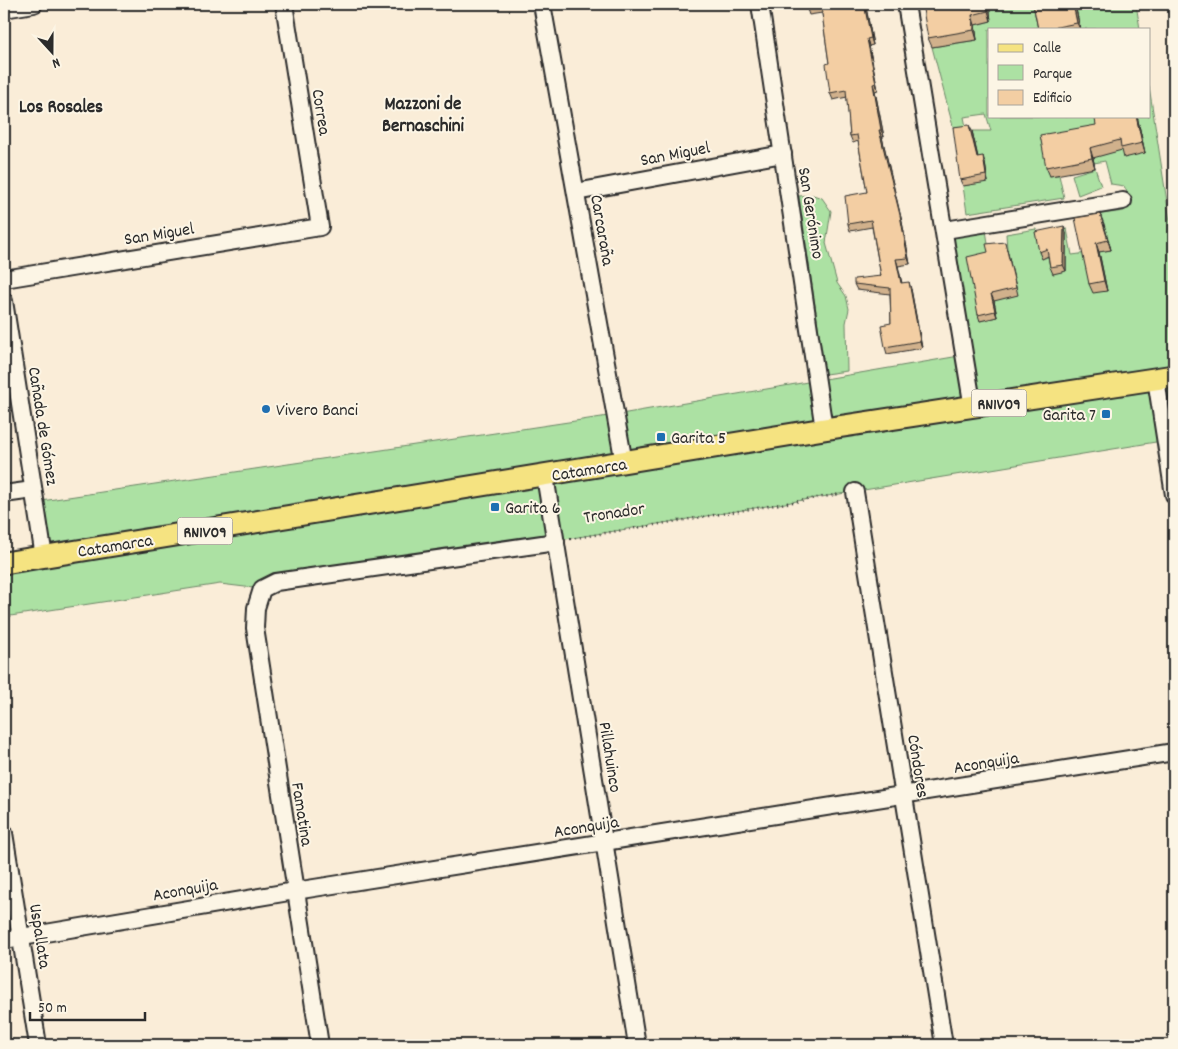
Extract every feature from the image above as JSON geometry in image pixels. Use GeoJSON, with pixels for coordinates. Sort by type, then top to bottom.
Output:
{"type":"FeatureCollection","features":[{"type":"Feature","properties":{"kind":"main road","name":"Catamarca"},"geometry":{"type":"LineString","coordinates":[[4,563],[546,476],[824,429],[973,408],[1165,377]]}},
{"type":"Feature","properties":{"kind":"street"},"geometry":{"type":"LineString","coordinates":[[4,9],[34,4]]}},
{"type":"Feature","properties":{"kind":"street","name":"Correa"},"geometry":{"type":"LineString","coordinates":[[284,4],[320,227]]}},
{"type":"Feature","properties":{"kind":"street","name":"Carcaraña"},"geometry":{"type":"LineString","coordinates":[[542,4],[624,463]]}},
{"type":"Feature","properties":{"kind":"street","name":"San Gerónimo"},"geometry":{"type":"LineString","coordinates":[[760,4],[824,429]]}},
{"type":"Feature","properties":{"kind":"street"},"geometry":{"type":"LineString","coordinates":[[906,4],[973,408]]}},
{"type":"Feature","properties":{"kind":"street","name":"San Miguel"},"geometry":{"type":"LineString","coordinates":[[576,192],[783,154]]}},
{"type":"Feature","properties":{"kind":"street"},"geometry":{"type":"LineString","coordinates":[[945,230],[1123,201]]}},
{"type":"Feature","properties":{"kind":"street","name":"San Miguel"},"geometry":{"type":"LineString","coordinates":[[4,279],[320,227]]}},
{"type":"Feature","properties":{"kind":"street","name":"Cañada de Gómez"},"geometry":{"type":"LineString","coordinates":[[4,301],[44,557]]}},
{"type":"Feature","properties":{"kind":"street"},"geometry":{"type":"LineString","coordinates":[[1165,377],[1174,495]]}},
{"type":"Feature","properties":{"kind":"street","name":"Pillahuinco"},"geometry":{"type":"LineString","coordinates":[[546,476],[637,1045]]}},
{"type":"Feature","properties":{"kind":"street"},"geometry":{"type":"LineString","coordinates":[[4,494],[33,490]]}},
{"type":"Feature","properties":{"kind":"street","name":"Cóndores"},"geometry":{"type":"LineString","coordinates":[[855,492],[944,1045]]}},
{"type":"Feature","properties":{"kind":"street","name":"Famatina"},"geometry":{"type":"LineString","coordinates":[[320,1045],[255,628],[256,608],[262,589],[276,582],[556,542]]}},
{"type":"Feature","properties":{"kind":"street","name":"Aconquija"},"geometry":{"type":"LineString","coordinates":[[4,940],[295,890],[605,844],[1174,752]]}},
{"type":"Feature","properties":{"kind":"street","name":"Uspallata"},"geometry":{"type":"LineString","coordinates":[[4,833],[38,1045]]}},
{"type":"Feature","properties":{"kind":"path","name":"Tronador"},"geometry":{"type":"LineString","coordinates":[[556,542],[855,492]]}},
{"type":"Feature","properties":{"kind":"green space"},"geometry":{"type":"Polygon","coordinates":[[[989,4],[1035,4],[1039,28],[988,28],[988,118],[1109,118],[1123,150],[1145,153],[1137,118],[1150,118],[1150,92],[1174,247],[1174,439],[262,589],[220,584],[4,617],[4,563],[44,557],[35,502],[615,415],[971,354],[954,249],[954,235],[986,230],[989,250],[980,321],[997,317],[989,279],[1007,249],[1006,234],[1036,229],[1042,259],[1050,256],[1058,231],[1067,229],[1072,255],[1111,250],[1095,215],[1124,211],[1131,200],[1124,186],[1111,184],[1105,161],[1094,163],[1089,137],[1049,176],[1059,175],[1064,198],[967,213],[963,186],[988,181],[960,167],[977,155],[972,131],[991,131],[986,114],[964,117],[967,132],[955,134],[932,47],[977,40],[975,25],[991,21],[989,4]]]}},
{"type":"Feature","properties":{"kind":"green space"},"geometry":{"type":"Polygon","coordinates":[[[1075,4],[1136,4],[1140,28],[1080,28],[1075,4]]]}},
{"type":"Feature","properties":{"kind":"green space"},"geometry":{"type":"Polygon","coordinates":[[[1095,168],[1101,186],[1078,195],[1072,175],[1095,168]]]}},
{"type":"Feature","properties":{"kind":"green space"},"geometry":{"type":"Polygon","coordinates":[[[813,195],[822,198],[831,211],[826,243],[837,283],[846,296],[849,309],[846,323],[847,371],[825,374],[799,196],[813,195]]]}},
{"type":"Feature","properties":{"kind":"building"},"geometry":{"type":"Polygon","coordinates":[[[806,4],[864,4],[871,38],[867,39],[876,83],[873,84],[881,130],[879,130],[900,215],[908,258],[896,259],[901,283],[909,282],[920,341],[885,347],[881,325],[891,323],[890,288],[854,284],[854,279],[881,276],[871,220],[848,224],[845,196],[867,192],[857,135],[850,136],[846,90],[830,93],[826,64],[829,63],[821,7],[807,9],[806,4]]]}},
{"type":"Feature","properties":{"kind":"building"},"geometry":{"type":"Polygon","coordinates":[[[922,4],[987,4],[988,11],[972,15],[974,30],[928,38],[922,4]]]}},
{"type":"Feature","properties":{"kind":"building"},"geometry":{"type":"Polygon","coordinates":[[[1033,4],[1073,4],[1077,23],[1052,28],[1038,28],[1033,4]]]}},
{"type":"Feature","properties":{"kind":"building"},"geometry":{"type":"Polygon","coordinates":[[[1136,118],[1142,143],[1121,148],[1120,140],[1090,148],[1092,158],[1046,167],[1040,135],[1096,125],[1095,119],[1136,118]]]}},
{"type":"Feature","properties":{"kind":"building"},"geometry":{"type":"Polygon","coordinates":[[[969,125],[977,157],[983,156],[986,175],[960,180],[953,127],[969,125]]]}},
{"type":"Feature","properties":{"kind":"building"},"geometry":{"type":"Polygon","coordinates":[[[1100,214],[1108,240],[1096,243],[1104,281],[1089,284],[1075,218],[1100,214]]]}},
{"type":"Feature","properties":{"kind":"building"},"geometry":{"type":"Polygon","coordinates":[[[1064,226],[1063,265],[1050,267],[1047,249],[1039,252],[1035,232],[1064,226]]]}},
{"type":"Feature","properties":{"kind":"building"},"geometry":{"type":"Polygon","coordinates":[[[1005,242],[1016,288],[991,294],[995,311],[978,315],[967,257],[988,252],[986,244],[1005,242]]]}},
{"type":"Feature","properties":{"kind":"place","name":"Vivero Banci"},"geometry":{"type":"Point","coordinates":[266,409]}},
{"type":"Feature","properties":{"kind":"place","name":"Garita 7"},"geometry":{"type":"Point","coordinates":[1106,414]}},
{"type":"Feature","properties":{"kind":"place","name":"Garita 5"},"geometry":{"type":"Point","coordinates":[661,437]}},
{"type":"Feature","properties":{"kind":"place","name":"Garita 6"},"geometry":{"type":"Point","coordinates":[495,507]}},
{"type":"Feature","properties":{"kind":"district","name":"Los Rosales"},"geometry":{"type":"Point","coordinates":[61,105]}},
{"type":"Feature","properties":{"kind":"district","name":"Mazzoni de Bernaschini"},"geometry":{"type":"Point","coordinates":[423,113]}}]}
